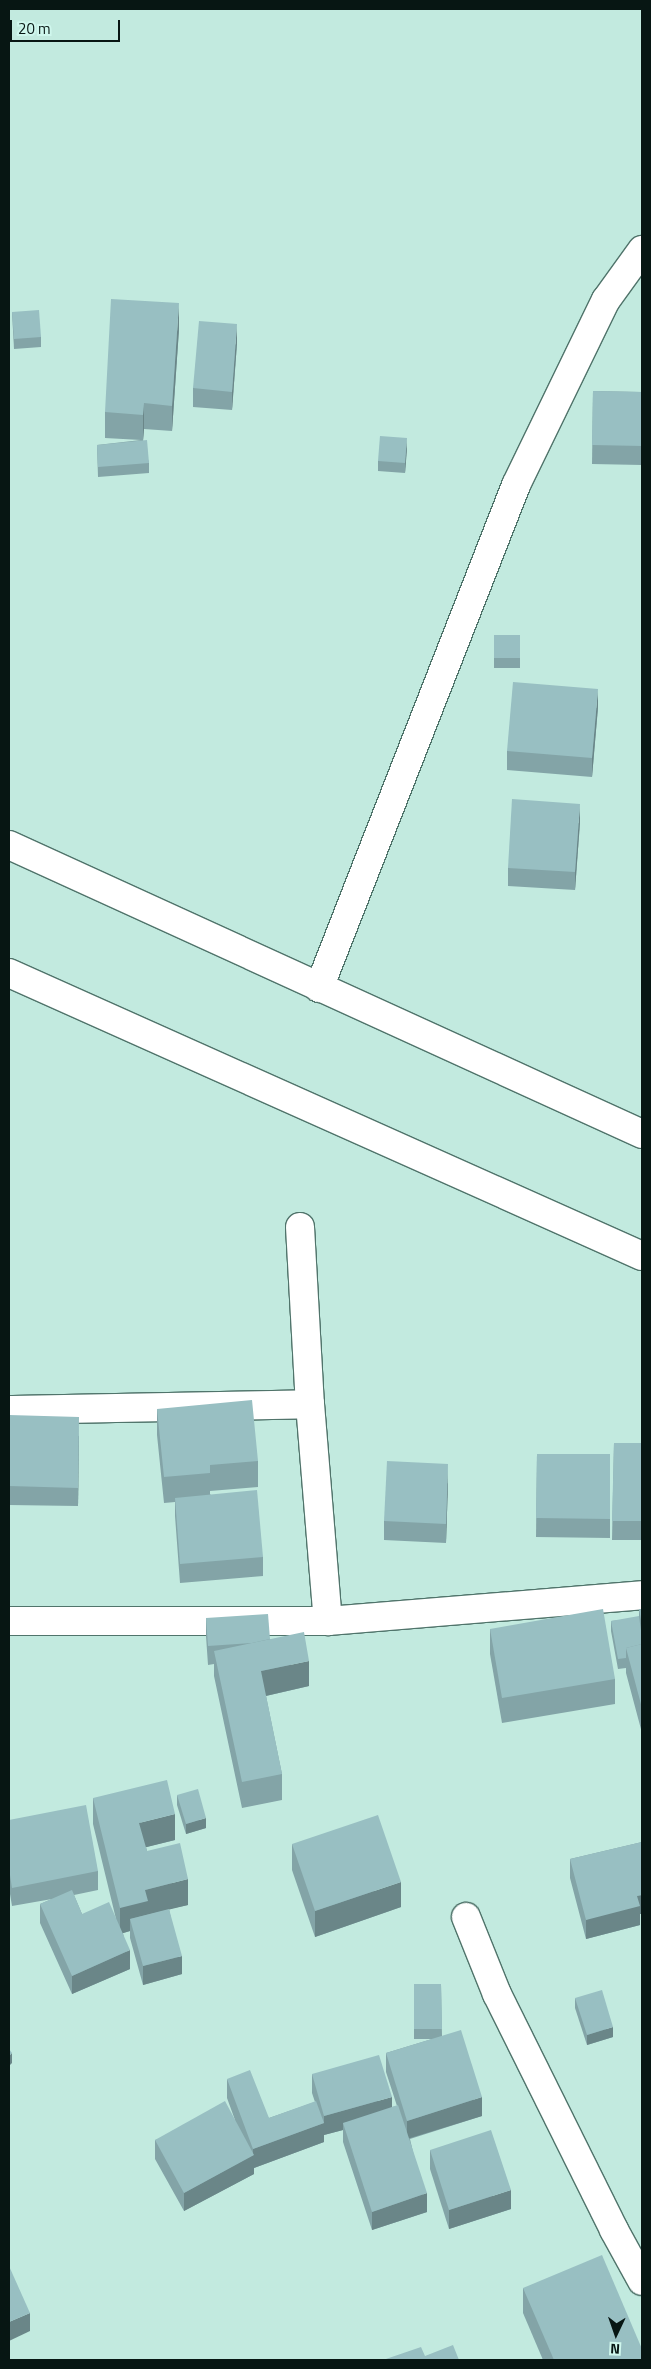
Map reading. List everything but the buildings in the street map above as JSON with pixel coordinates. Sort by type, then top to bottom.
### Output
[{"type":"street","points":[[319,988],[516,485],[606,300],[642,250]]},
{"type":"street","points":[[9,845],[642,1134]]},
{"type":"street","points":[[9,973],[642,1256]]},
{"type":"street","points":[[300,1227],[310,1404],[328,1622]]},
{"type":"street","points":[[9,1410],[310,1404]]},
{"type":"street","points":[[9,1621],[328,1622],[642,1595]]},
{"type":"street","points":[[466,1917],[497,1994],[614,2230],[642,2280]]}]
